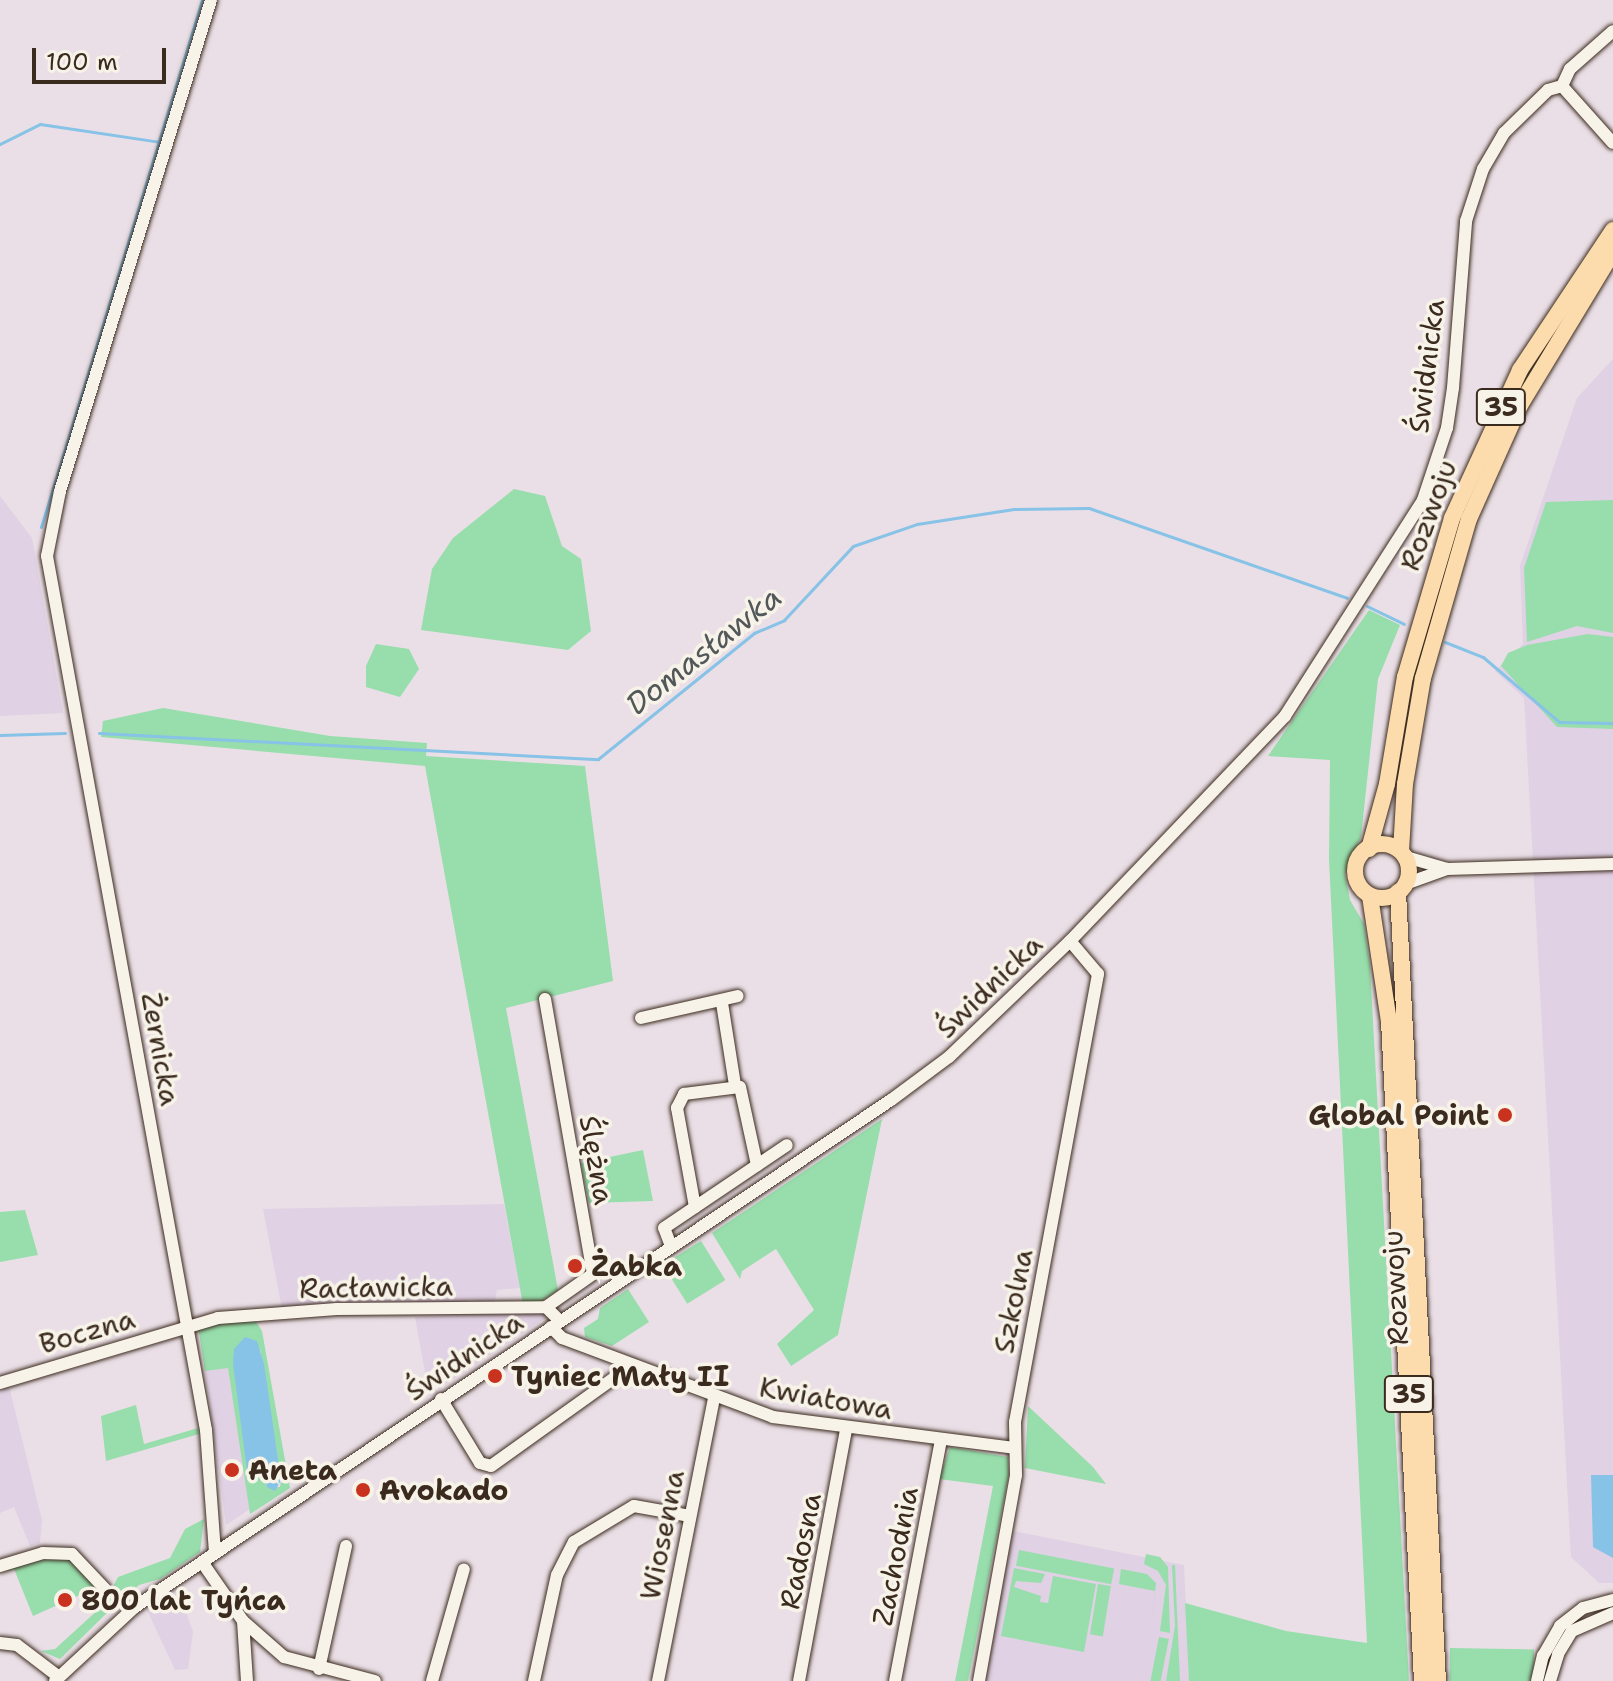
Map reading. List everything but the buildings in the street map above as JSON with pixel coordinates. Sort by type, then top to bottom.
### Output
[{"type":"main road","name":"Rozwoju","points":[[1369,849],[1387,784],[1405,677],[1452,518],[1520,370],[1613,230]]},
{"type":"main road","name":"Rozwoju","points":[[1403,854],[1405,784],[1423,678],[1469,519],[1524,397],[1613,252]]},
{"type":"main road","points":[[1369,849],[1382,844],[1403,854]]},
{"type":"main road","name":"35","points":[[1369,849],[1356,875],[1370,896]]},
{"type":"main road","name":"35","points":[[1402,888],[1403,854]]},
{"type":"main road","name":"Rozwoju","points":[[1402,888],[1438,1681]]},
{"type":"main road","points":[[1370,896],[1402,888]]},
{"type":"main road","name":"Rozwoju","points":[[1370,896],[1389,1021],[1422,1681]]},
{"type":"street","name":"Żernicka","points":[[211,0],[60,491],[47,556],[208,1442],[215,1553]]},
{"type":"street","name":"Świdnicka","points":[[57,1679],[113,1623],[949,1057],[1070,941],[1285,716],[1423,500],[1447,428],[1473,195],[1504,133],[1548,90],[1562,86],[1570,69],[1613,31]]},
{"type":"street","points":[[1562,86],[1613,135]]},
{"type":"street","points":[[1601,125],[1613,143]]},
{"type":"street","points":[[1403,854],[1447,869],[1613,864]]},
{"type":"street","points":[[1402,888],[1447,869]]},
{"type":"street","name":"Szkolna","points":[[979,1681],[1016,1475],[1014,1448],[1098,974],[1070,941]]},
{"type":"street","points":[[641,1018],[722,1003],[738,996]]},
{"type":"street","name":"Ślężna","points":[[545,999],[593,1274],[546,1307]]},
{"type":"street","points":[[722,1003],[735,1085],[745,1096],[757,1165]]},
{"type":"street","points":[[695,1207],[676,1102],[684,1094],[735,1085]]},
{"type":"street","points":[[671,1246],[664,1228],[787,1145]]},
{"type":"street","points":[[546,1307],[555,1324]]},
{"type":"street","name":"Racławicka","points":[[188,1326],[218,1318],[337,1309],[546,1307]]},
{"type":"street","name":"Kwiatowa","points":[[555,1324],[562,1338],[714,1398],[773,1417],[846,1429],[1014,1448]]},
{"type":"street","name":"Boczna","points":[[0,1383],[188,1326]]},
{"type":"street","points":[[441,1399],[480,1463],[491,1466],[632,1365]]},
{"type":"street","name":"Wiosenna","points":[[658,1681],[714,1398]]},
{"type":"street","name":"Radosna","points":[[799,1681],[846,1429]]},
{"type":"street","name":"Zachodnia","points":[[895,1681],[941,1440]]},
{"type":"street","points":[[534,1681],[557,1575],[574,1542],[634,1506],[690,1516]]},
{"type":"street","points":[[319,1669],[346,1546]]},
{"type":"street","points":[[0,1566],[43,1553],[72,1554],[105,1589]]},
{"type":"street","points":[[202,1562],[243,1621],[284,1657],[319,1669],[375,1681]]},
{"type":"street","points":[[432,1681],[464,1569]]},
{"type":"street","points":[[1537,1681],[1545,1649],[1560,1626],[1583,1608],[1613,1600]]},
{"type":"street","points":[[1550,1681],[1558,1654],[1572,1631],[1613,1613]]},
{"type":"street","points":[[243,1621],[247,1681]]},
{"type":"street","points":[[0,1643],[17,1645],[57,1679]]},
{"type":"shaded area","points":[[1613,359],[1613,1583],[1599,1583],[1571,1557],[1524,698],[1495,671],[1523,644],[1520,566],[1577,398]]},
{"type":"shaded area","points":[[0,496],[32,538],[63,713],[0,716]]},
{"type":"shaded area","points":[[504,1204],[520,1288],[497,1290],[494,1305],[469,1299],[465,1305],[282,1309],[263,1209]]},
{"type":"shaded area","points":[[546,1313],[548,1316],[429,1395],[415,1317]]},
{"type":"shaded area","points":[[228,1367],[250,1509],[226,1525],[205,1371]]},
{"type":"shaded area","points":[[9,1386],[42,1520],[40,1543],[30,1546],[14,1507],[0,1513],[0,1389]]},
{"type":"shaded area","points":[[1013,1531],[1184,1565],[1189,1681],[983,1681]]},
{"type":"shaded area","points":[[178,1589],[193,1632],[188,1669],[175,1670],[147,1610],[173,1598]]},
{"type":"green space","points":[[514,489],[545,496],[562,546],[581,559],[591,631],[568,650],[421,630],[432,569],[453,538]]},
{"type":"green space","points":[[1613,500],[1613,633],[1577,626],[1527,642],[1524,568],[1546,502]]},
{"type":"green space","points":[[1369,610],[1400,625],[1378,679],[1361,837],[1345,874],[1350,900],[1364,924],[1370,966],[1409,1681],[1189,1681],[1185,1603],[1286,1631],[1367,1643],[1329,859],[1330,760],[1268,756]]},
{"type":"green space","points":[[1588,634],[1613,637],[1613,729],[1557,727],[1501,666],[1508,653],[1527,645]]},
{"type":"green space","points":[[376,644],[409,649],[419,669],[400,697],[366,687],[366,666]]},
{"type":"green space","points":[[163,708],[330,736],[427,743],[426,756],[585,766],[613,981],[506,1008],[558,1290],[537,1304],[523,1305],[425,766],[101,737],[103,721]]},
{"type":"green space","points":[[882,1119],[838,1335],[791,1366],[777,1344],[814,1310],[776,1249],[742,1271],[740,1279],[712,1233]]},
{"type":"green space","points":[[643,1150],[653,1201],[589,1203],[581,1163]]},
{"type":"green space","points":[[25,1210],[38,1255],[0,1262],[0,1212]]},
{"type":"green space","points":[[701,1241],[725,1280],[687,1304],[663,1265]]},
{"type":"green space","points":[[628,1289],[649,1322],[612,1346],[585,1337],[584,1328],[598,1319],[600,1308]]},
{"type":"green space","points":[[255,1320],[262,1331],[290,1488],[250,1514],[228,1368],[205,1371],[198,1326]],"holes":[[[260,1348],[280,1487],[267,1487],[263,1471],[255,1469]]]},
{"type":"green space","points":[[136,1405],[144,1444],[198,1428],[199,1434],[106,1461],[101,1416]]},
{"type":"green space","points":[[1028,1406],[1093,1467],[1106,1484],[1025,1468]]},
{"type":"green space","points":[[950,1447],[1008,1457],[1009,1474],[968,1681],[955,1681],[993,1486],[939,1479]]},
{"type":"green space","points":[[204,1519],[200,1552],[160,1579],[139,1585],[120,1602],[104,1604],[118,1577],[170,1558],[185,1529]]},
{"type":"green space","points":[[1019,1550],[1114,1569],[1111,1584],[1016,1566]]},
{"type":"green space","points":[[1146,1554],[1160,1557],[1168,1567],[1170,1633],[1160,1631],[1166,1585],[1158,1571],[1144,1564]]},
{"type":"green space","points":[[68,1557],[100,1586],[33,1616],[14,1569],[8,1571],[7,1565]]},
{"type":"green space","points":[[1172,1565],[1175,1565],[1180,1681],[1166,1681],[1175,1626]]},
{"type":"green space","points":[[1014,1568],[1045,1574],[1041,1583],[1016,1581],[1014,1587],[1041,1596],[1040,1602],[1048,1603],[1053,1576],[1096,1584],[1084,1652],[1001,1636]]},
{"type":"green space","points":[[1121,1569],[1147,1574],[1156,1583],[1151,1629],[1155,1591],[1119,1584]]},
{"type":"green space","points":[[1098,1584],[1111,1586],[1103,1636],[1090,1634]]},
{"type":"green space","points":[[114,1606],[60,1659],[41,1651],[55,1649],[100,1608]]},
{"type":"green space","points":[[1159,1637],[1169,1639],[1161,1681],[1150,1681]]},
{"type":"green space","points":[[1450,1648],[1534,1649],[1533,1681],[1449,1681]]},
{"type":"water","points":[[245,1337],[257,1341],[264,1364],[281,1480],[275,1491],[267,1487],[262,1471],[247,1470],[233,1364],[234,1349]]},
{"type":"water","points":[[1591,1475],[1613,1475],[1613,1558],[1593,1547]]},
{"type":"waterway","points":[[41,527],[202,0]]},
{"type":"waterway","points":[[0,144],[40,124],[160,142]]},
{"type":"waterway","name":"Domasławka","points":[[99,733],[598,759],[754,633],[784,620],[853,546],[917,524],[1014,509],[1089,508],[1347,598]]},
{"type":"waterway","name":"Domasławka","points":[[1367,606],[1404,624]]},
{"type":"waterway","name":"Domasławka","points":[[1445,642],[1483,657],[1559,722],[1613,723]]},
{"type":"waterway","name":"Domasławka","points":[[0,735],[65,733]]},
{"type":"place","name":"Global Point","points":[[1505,1115]]},
{"type":"place","name":"Żabka","points":[[575,1266]]},
{"type":"place","name":"Tyniec Mały II","points":[[495,1376]]},
{"type":"place","name":"Aneta","points":[[232,1470]]},
{"type":"place","name":"Avokado","points":[[363,1490]]},
{"type":"place","name":"800 lat Tyńca","points":[[65,1600]]}]
